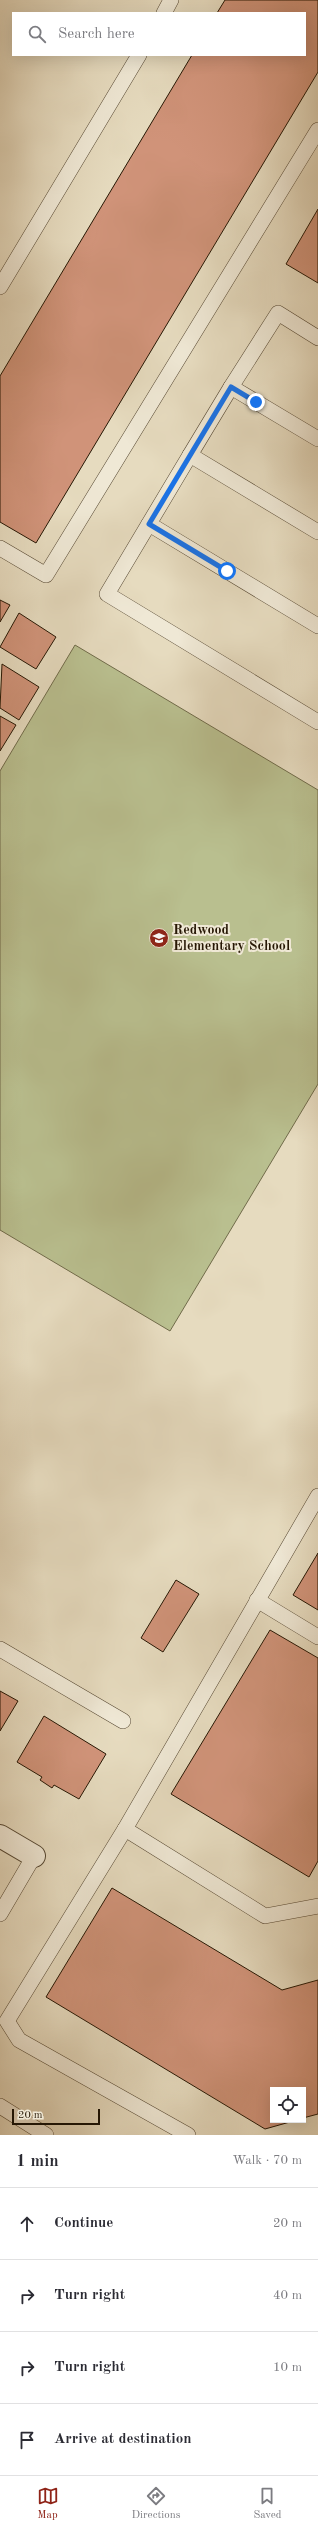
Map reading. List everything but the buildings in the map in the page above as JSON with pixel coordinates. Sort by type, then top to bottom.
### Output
[{"type":"street","points":[[0,1836],[34,1856]]},
{"type":"lane","points":[[165,12],[171,0]]},
{"type":"lane","points":[[0,287],[138,56]]},
{"type":"lane","points":[[0,548],[46,574],[318,130]]},
{"type":"lane","points":[[318,338],[278,313],[231,387],[107,594],[318,722]]},
{"type":"lane","points":[[231,387],[318,439]]},
{"type":"lane","points":[[190,455],[318,532]]},
{"type":"lane","points":[[149,524],[318,626]]},
{"type":"lane","points":[[188,2135],[19,2040],[7,2021],[124,1828],[318,1496]]},
{"type":"lane","points":[[257,1600],[318,1637]]},
{"type":"lane","points":[[0,1649],[123,1721]]},
{"type":"lane","points":[[124,1828],[265,1916],[318,1906]]},
{"type":"lane","points":[[0,1914],[34,1856]]},
{"type":"lane","points":[[0,2106],[46,2135]]},
{"type":"green space","name":"Redwood Elementary School","points":[[75,645],[318,790],[318,1084],[170,1331],[0,1230],[0,771]]},
{"type":"place","name":"Redwood Elementary School","points":[[159,938]]},
{"type":"route","points":[[227,571],[149,524],[231,387],[256,402]]}]
